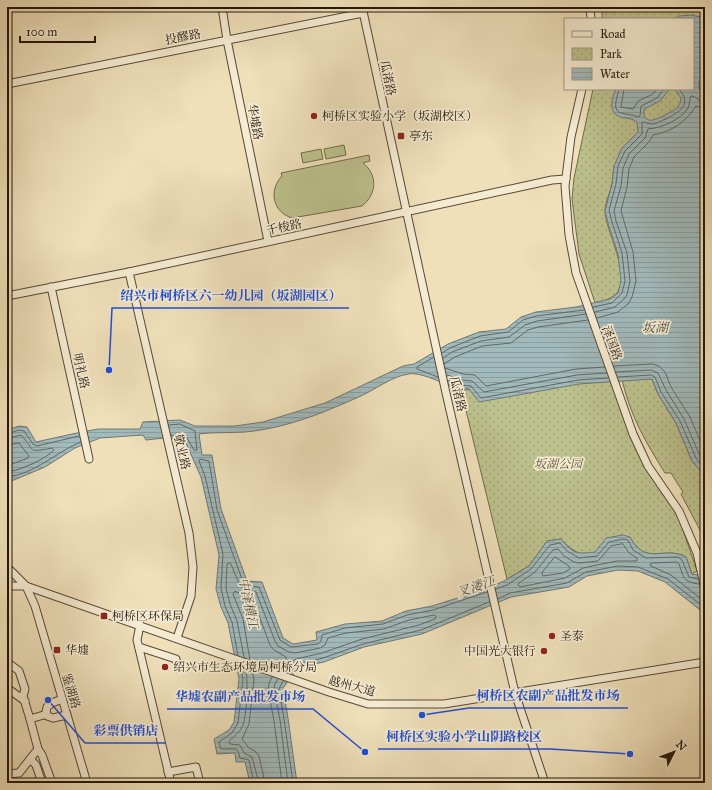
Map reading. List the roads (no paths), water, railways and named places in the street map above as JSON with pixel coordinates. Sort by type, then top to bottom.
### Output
[{"type":"street","name":"华墟路","points":[[222,7],[227,40],[268,241]]},
{"type":"street","points":[[590,7],[590,18]]},
{"type":"street","name":"投醪路","points":[[7,84],[227,40],[362,10]]},
{"type":"street","name":"瓜渚路","points":[[362,10],[446,393],[498,613],[515,693],[545,783]]},
{"type":"street","name":"泽国路","points":[[582,90],[571,137],[566,179],[566,206],[569,236],[576,273],[633,434],[648,466],[682,516],[697,553],[705,589]]},
{"type":"street","name":"千梭路","points":[[7,296],[129,272],[552,180],[566,179]]},
{"type":"street","name":"敬业路","points":[[129,272],[189,534],[193,567],[191,596],[177,638]]},
{"type":"street","name":"明礼路","points":[[51,287],[89,459]]},
{"type":"street","name":"鉴湖路","points":[[7,567],[26,586],[34,606],[87,783]]},
{"type":"street","name":"越州大道","points":[[7,586],[26,586],[329,692],[368,704],[444,704],[705,662]]},
{"type":"street","points":[[140,625],[137,640],[171,783]]},
{"type":"street","points":[[139,647],[176,659],[178,668]]},
{"type":"street","points":[[7,662],[19,671],[25,689],[23,696],[38,749],[42,755],[52,783]]},
{"type":"street","points":[[7,688],[25,702]]},
{"type":"street","points":[[46,714],[47,707],[62,699]]},
{"type":"street","points":[[46,714],[53,718],[67,715]]},
{"type":"street","points":[[30,719],[46,714]]},
{"type":"street","points":[[7,774],[19,773],[38,749]]},
{"type":"street","points":[[30,759],[36,765],[42,783]]},
{"type":"street","points":[[168,772],[196,767],[200,783]]},
{"type":"water","points":[[691,15],[705,18],[705,74],[699,82],[699,89],[705,94],[705,476],[692,461],[676,423],[658,394],[652,379],[579,384],[479,402],[469,389],[454,387],[422,375],[408,374],[396,378],[331,409],[287,424],[254,431],[199,434],[202,455],[212,455],[221,509],[247,581],[262,582],[283,638],[293,644],[317,640],[316,632],[345,624],[382,621],[406,611],[432,606],[483,590],[504,581],[529,566],[547,541],[561,539],[575,552],[588,553],[595,552],[606,538],[623,535],[630,537],[636,546],[642,551],[656,554],[678,554],[686,557],[692,574],[705,576],[705,614],[665,582],[638,571],[618,570],[587,576],[569,587],[511,597],[422,634],[364,647],[324,662],[299,667],[283,688],[297,783],[250,783],[245,762],[236,762],[235,753],[217,754],[214,739],[229,730],[234,722],[239,679],[228,623],[221,607],[216,589],[219,555],[201,477],[185,441],[164,438],[146,440],[143,435],[100,438],[75,448],[45,467],[14,480],[7,481],[7,430],[19,426],[27,427],[36,442],[98,429],[140,429],[143,422],[180,420],[195,426],[235,426],[263,422],[325,403],[403,366],[414,364],[448,344],[479,332],[506,329],[521,317],[536,312],[576,307],[610,299],[618,293],[621,281],[618,254],[605,211],[612,184],[614,166],[622,148],[638,132],[637,122],[615,114],[612,107],[612,100],[616,90],[670,90],[660,101],[644,109],[644,117],[649,120],[654,120],[672,111],[679,105],[681,98],[675,90],[694,90],[694,18],[676,18],[679,16]]},
{"type":"place","name":"柯桥区实验小学（坂湖校区）","points":[[314,116]]},
{"type":"place","name":"亭东","points":[[401,136]]},
{"type":"place","name":"绍兴市柯桥区六一幼儿园（坂湖园区）","points":[[109,370]]},
{"type":"place","name":"柯桥区环保局","points":[[104,616]]},
{"type":"place","name":"圣泰","points":[[552,636]]},
{"type":"place","name":"华墟","points":[[57,650]]},
{"type":"place","name":"中国光大银行","points":[[544,651]]},
{"type":"place","name":"绍兴市生态环境局柯桥分局","points":[[165,667]]},
{"type":"place","name":"彩票供销店","points":[[48,700]]},
{"type":"place","name":"柯桥区农副产品批发市场","points":[[422,715]]},
{"type":"place","name":"华墟农副产品批发市场","points":[[365,752]]},
{"type":"place","name":"柯桥区实验小学山阴路校区","points":[[630,754]]},
{"type":"water label","name":"坂湖","points":[[655,328]]},
{"type":"water label","name":"叉溇江","points":[[476,587]]},
{"type":"water label","name":"中泽横江","points":[[248,603]]},
{"type":"park label","name":"坂湖公园","points":[[558,464]]}]
